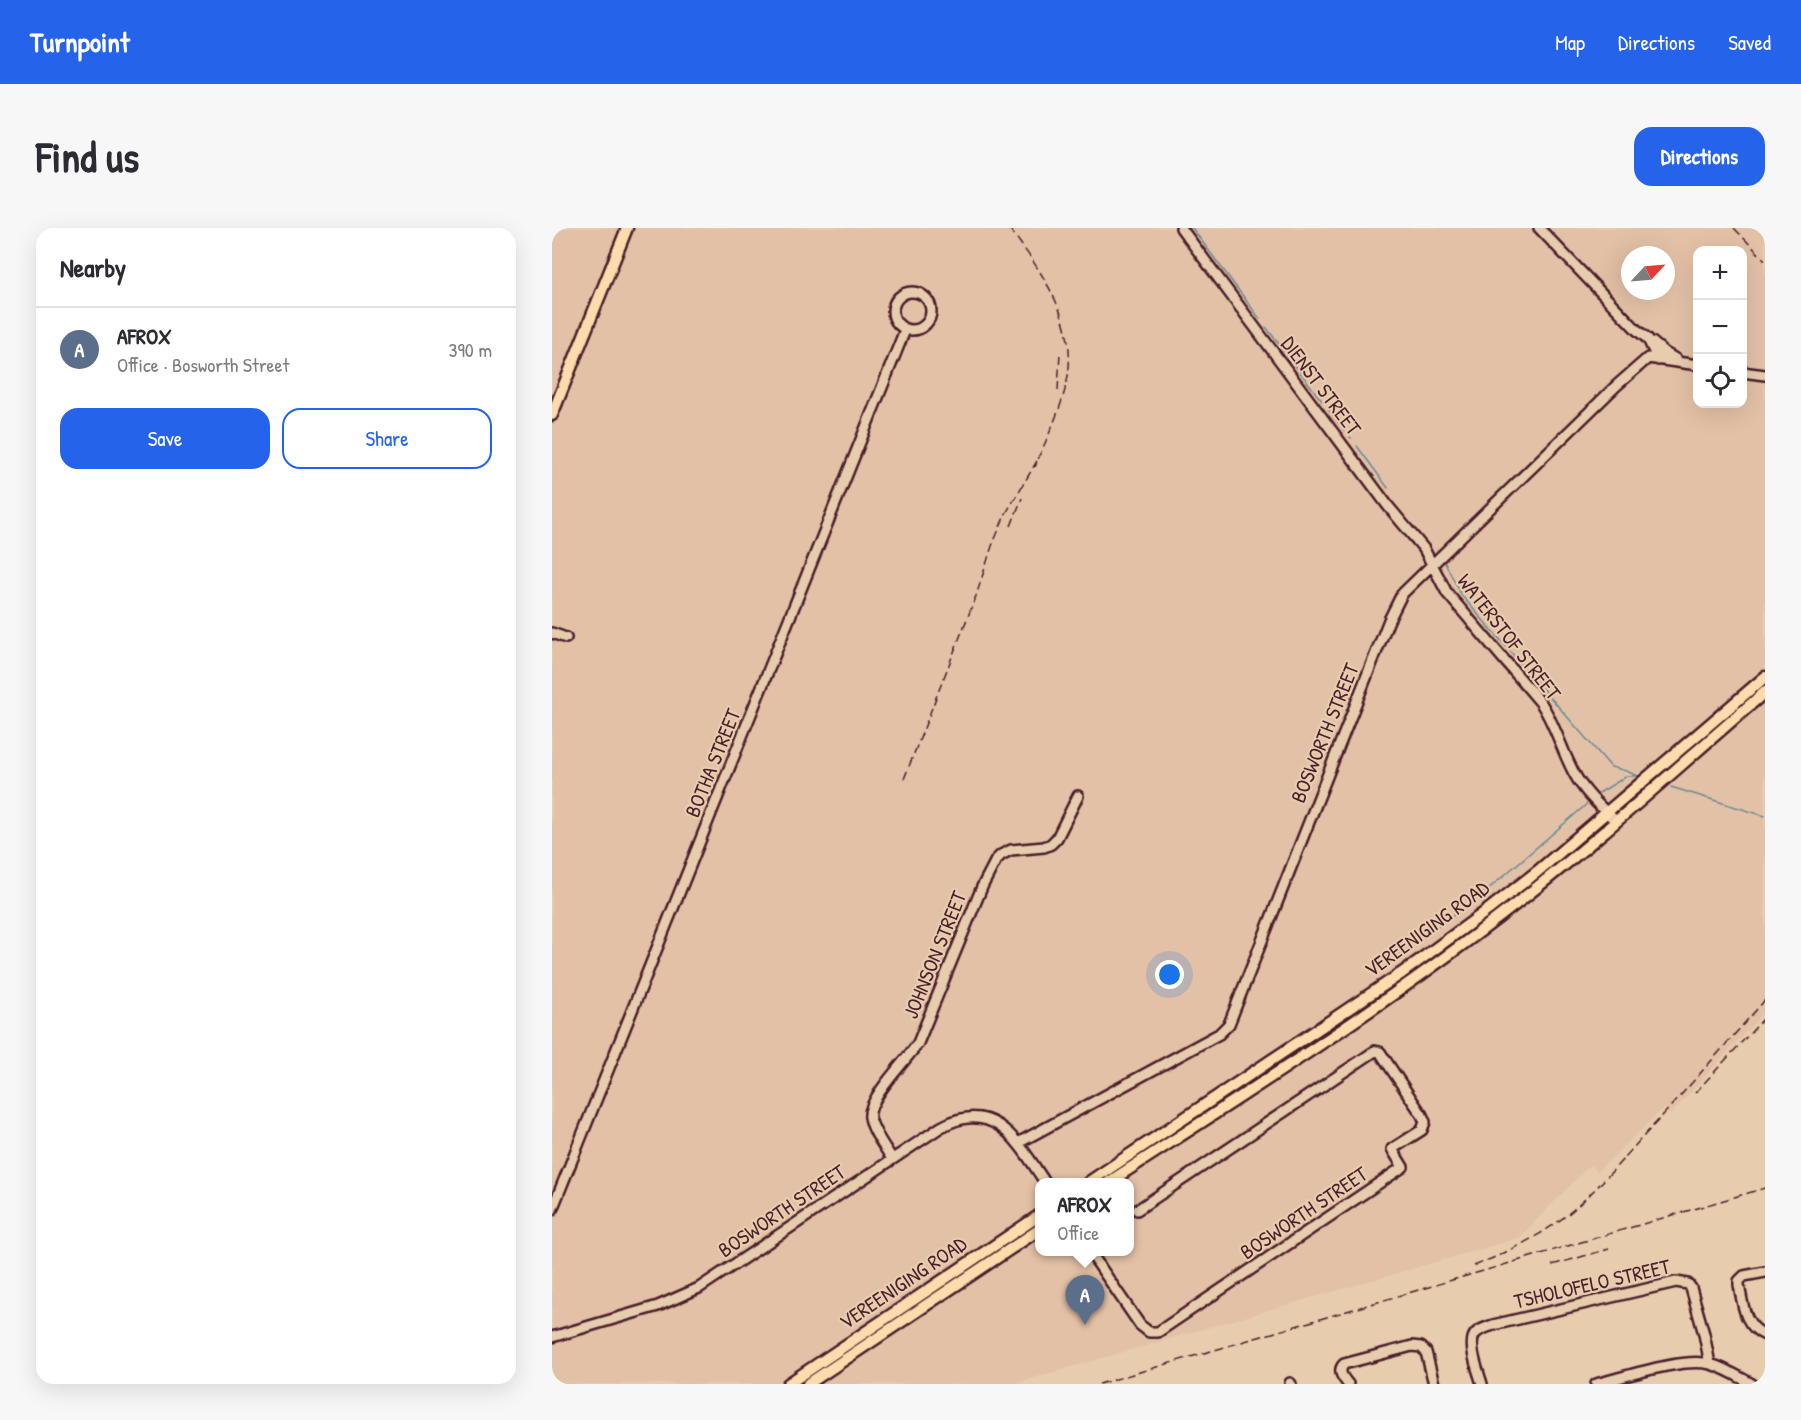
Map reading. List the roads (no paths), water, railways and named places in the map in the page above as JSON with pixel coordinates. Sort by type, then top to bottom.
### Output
[{"type":"main road","points":[[552,415],[627,228]]},
{"type":"main road","name":"VEREENIGING ROAD","points":[[1095,1178],[1360,1002],[1443,944],[1538,871],[1765,677]]},
{"type":"main road","name":"VEREENIGING ROAD","points":[[1115,1178],[1335,1033],[1443,958],[1545,881],[1765,692]]},
{"type":"main road","name":"VEREENIGING ROAD","points":[[788,1384],[1035,1218]]},
{"type":"main road","name":"VEREENIGING ROAD","points":[[808,1384],[1035,1232]]},
{"type":"street","name":"DIENST STREET","points":[[1181,228],[1388,506],[1424,549],[1433,564]]},
{"type":"street","points":[[1539,228],[1637,330],[1681,363]]},
{"type":"street","points":[[907,292],[919,293],[931,306],[930,318],[927,324],[917,330],[905,330],[893,316],[893,304],[907,292]]},
{"type":"street","name":"BOTHA STREET","points":[[552,1210],[905,330]]},
{"type":"street","points":[[1637,330],[1653,359]]},
{"type":"street","points":[[1648,339],[1653,359]]},
{"type":"street","name":"BOSWORTH STREET","points":[[1018,1143],[1219,1034],[1229,1024],[1389,620],[1402,594],[1616,386],[1653,359]]},
{"type":"street","points":[[1653,359],[1693,364]]},
{"type":"street","points":[[1747,373],[1765,375]]},
{"type":"street","name":"WATERSTOF STREET","points":[[1433,564],[1447,593],[1541,703],[1578,780],[1606,813],[1616,821]]},
{"type":"street","points":[[552,633],[566,638]]},
{"type":"street","name":"JOHNSON STREET","points":[[892,1159],[872,1124],[871,1107],[875,1098],[911,1055],[918,1043],[982,887],[1001,855],[1011,850],[1044,847],[1058,838],[1078,796]]},
{"type":"street","name":"BOSWORTH STREET","points":[[1093,1256],[1140,1325],[1149,1332],[1158,1332],[1403,1167],[1392,1149],[1422,1130],[1425,1122],[1380,1052],[1375,1051],[1137,1210]]},
{"type":"street","name":"BOSWORTH STREET","points":[[553,1334],[658,1306],[693,1291],[941,1126],[957,1119],[974,1117],[1002,1127],[1018,1143],[1042,1178]]},
{"type":"street","points":[[1765,1272],[1744,1276],[1739,1281],[1742,1302],[1750,1325],[1765,1335]]},
{"type":"street","name":"TSHOLOFELO STREET","points":[[1482,1384],[1472,1346],[1472,1340],[1477,1332],[1493,1325],[1676,1282],[1688,1284],[1691,1288],[1710,1364]]},
{"type":"street","points":[[1348,1384],[1341,1372],[1344,1364],[1417,1346],[1426,1352],[1434,1384]]},
{"type":"street","points":[[1596,1384],[1697,1362],[1710,1364],[1752,1384]]},
{"type":"waterway","points":[[1192,228],[1260,319]]},
{"type":"waterway","points":[[1266,327],[1322,401]]},
{"type":"waterway","points":[[1328,409],[1344,430]]},
{"type":"waterway","points":[[1357,446],[1388,488]]},
{"type":"waterway","points":[[1445,563],[1462,596],[1611,767],[1638,776]]},
{"type":"waterway","points":[[1599,793],[1627,776],[1635,776]]},
{"type":"waterway","points":[[1671,787],[1765,816]]},
{"type":"waterway","points":[[1390,961],[1479,897],[1587,804]]},
{"type":"railway","points":[[1009,228],[1045,280],[1063,319],[1068,339],[1067,381],[1057,414],[1035,467]]},
{"type":"railway","points":[[1734,228],[1765,260]]},
{"type":"railway","points":[[1058,391],[1060,352]]},
{"type":"railway","points":[[904,779],[976,596],[992,546],[1005,515],[1037,461]]},
{"type":"railway","points":[[1011,526],[1022,498]]},
{"type":"railway","points":[[1474,1266],[1539,1234],[1581,1203],[1612,1172],[1765,1000]]},
{"type":"railway","points":[[1695,1093],[1765,1017]]},
{"type":"railway","points":[[1099,1384],[1765,1188]]},
{"type":"railway","points":[[1552,1265],[1609,1249]]},
{"type":"place","name":"AFROX","points":[[1085,1325]]}]
